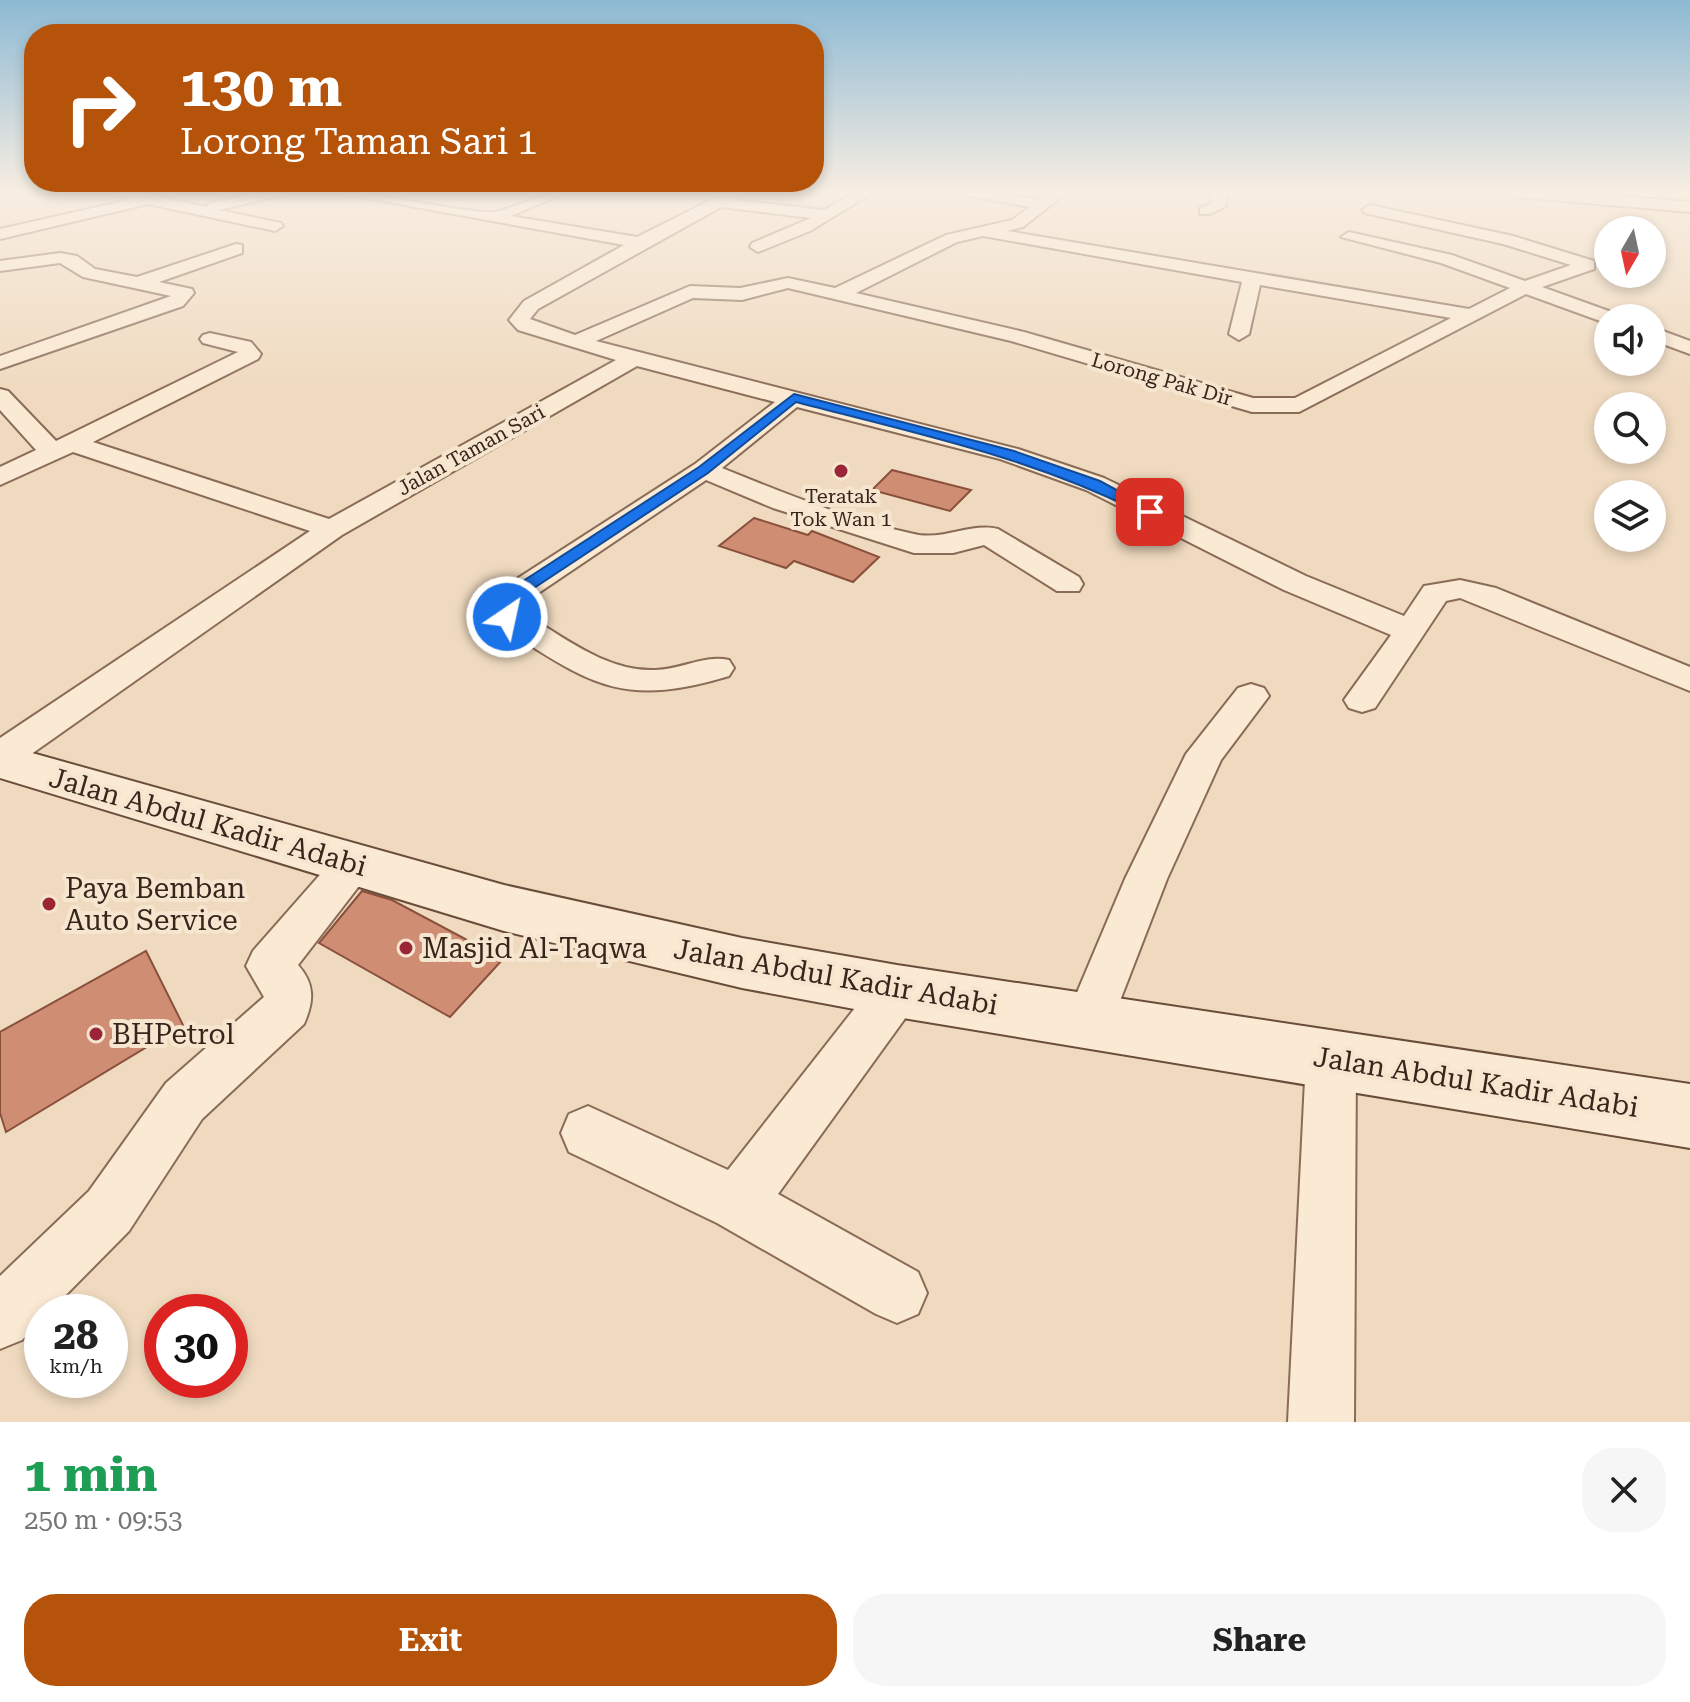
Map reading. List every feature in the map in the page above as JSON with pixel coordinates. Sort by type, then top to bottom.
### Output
[{"type":"main road","name":"Jalan Abdul Kadir Adabi","points":[[0,759],[355,864],[621,937],[897,991],[1690,1116]]},
{"type":"street","points":[[0,266],[50,259]]},
{"type":"street","points":[[0,363],[185,296],[181,291],[89,273],[67,259]]},
{"type":"street","points":[[141,282],[206,259]]},
{"type":"street","points":[[612,259],[531,305],[519,320],[525,326],[634,359],[794,398],[1038,464],[1095,484],[1295,583],[1411,631]]},
{"type":"street","points":[[840,293],[912,259]]},
{"type":"street","points":[[1140,259],[1469,315]]},
{"type":"street","points":[[1447,259],[1594,312]]},
{"type":"street","name":"Lorong Pak Dir","points":[[578,341],[700,290],[742,294],[780,283],[840,293],[1017,336],[1252,405],[1299,405],[1526,287],[1588,265],[1570,259]]},
{"type":"street","points":[[1239,334],[1252,279]]},
{"type":"street","points":[[0,477],[222,371],[250,354],[244,346],[210,339]]},
{"type":"street","points":[[1666,339],[1690,348]]},
{"type":"street","name":"Jalan Taman Sari","points":[[0,759],[332,529],[634,359]]},
{"type":"street","points":[[0,396],[40,442],[332,529]]},
{"type":"street","points":[[717,668],[687,680],[659,684],[630,682],[605,674],[507,617],[508,602],[523,589],[704,470],[794,398]]},
{"type":"street","points":[[704,470],[783,502],[914,544],[953,544],[988,535],[1068,584]]},
{"type":"street","points":[[1362,700],[1435,593],[1460,589],[1522,609],[1690,680]]},
{"type":"street","points":[[1089,1021],[1146,879],[1205,754],[1251,696]]},
{"type":"street","points":[[0,1318],[109,1211],[184,1101],[287,1008],[289,989],[269,966],[355,864]]},
{"type":"street","points":[[737,1203],[897,991]]},
{"type":"street","points":[[1321,1422],[1331,1060]]},
{"type":"street","points":[[588,1133],[737,1203],[897,1293]]},
{"type":"building","points":[[892,470],[971,490],[950,511],[872,490]]},
{"type":"building","points":[[754,518],[808,535],[812,531],[879,557],[853,582],[794,561],[786,568],[719,546]]},
{"type":"building","name":"Masjid Al-Taqwa","points":[[362,891],[392,900],[503,959],[450,1017],[319,943]]},
{"type":"building","points":[[146,951],[183,1025],[6,1132],[0,1113],[0,1032]]},
{"type":"place","name":"Teratak Tok Wan 1","points":[[841,471]]},
{"type":"place","name":"Paya Bemban Auto Service","points":[[49,904]]},
{"type":"place","name":"Masjid Al-Taqwa","points":[[406,948]]},
{"type":"place","name":"BHPetrol","points":[[96,1034]]},
{"type":"route","points":[[507,617],[508,602],[523,589],[704,470],[794,398],[1009,454],[1095,484],[1150,512]]}]
